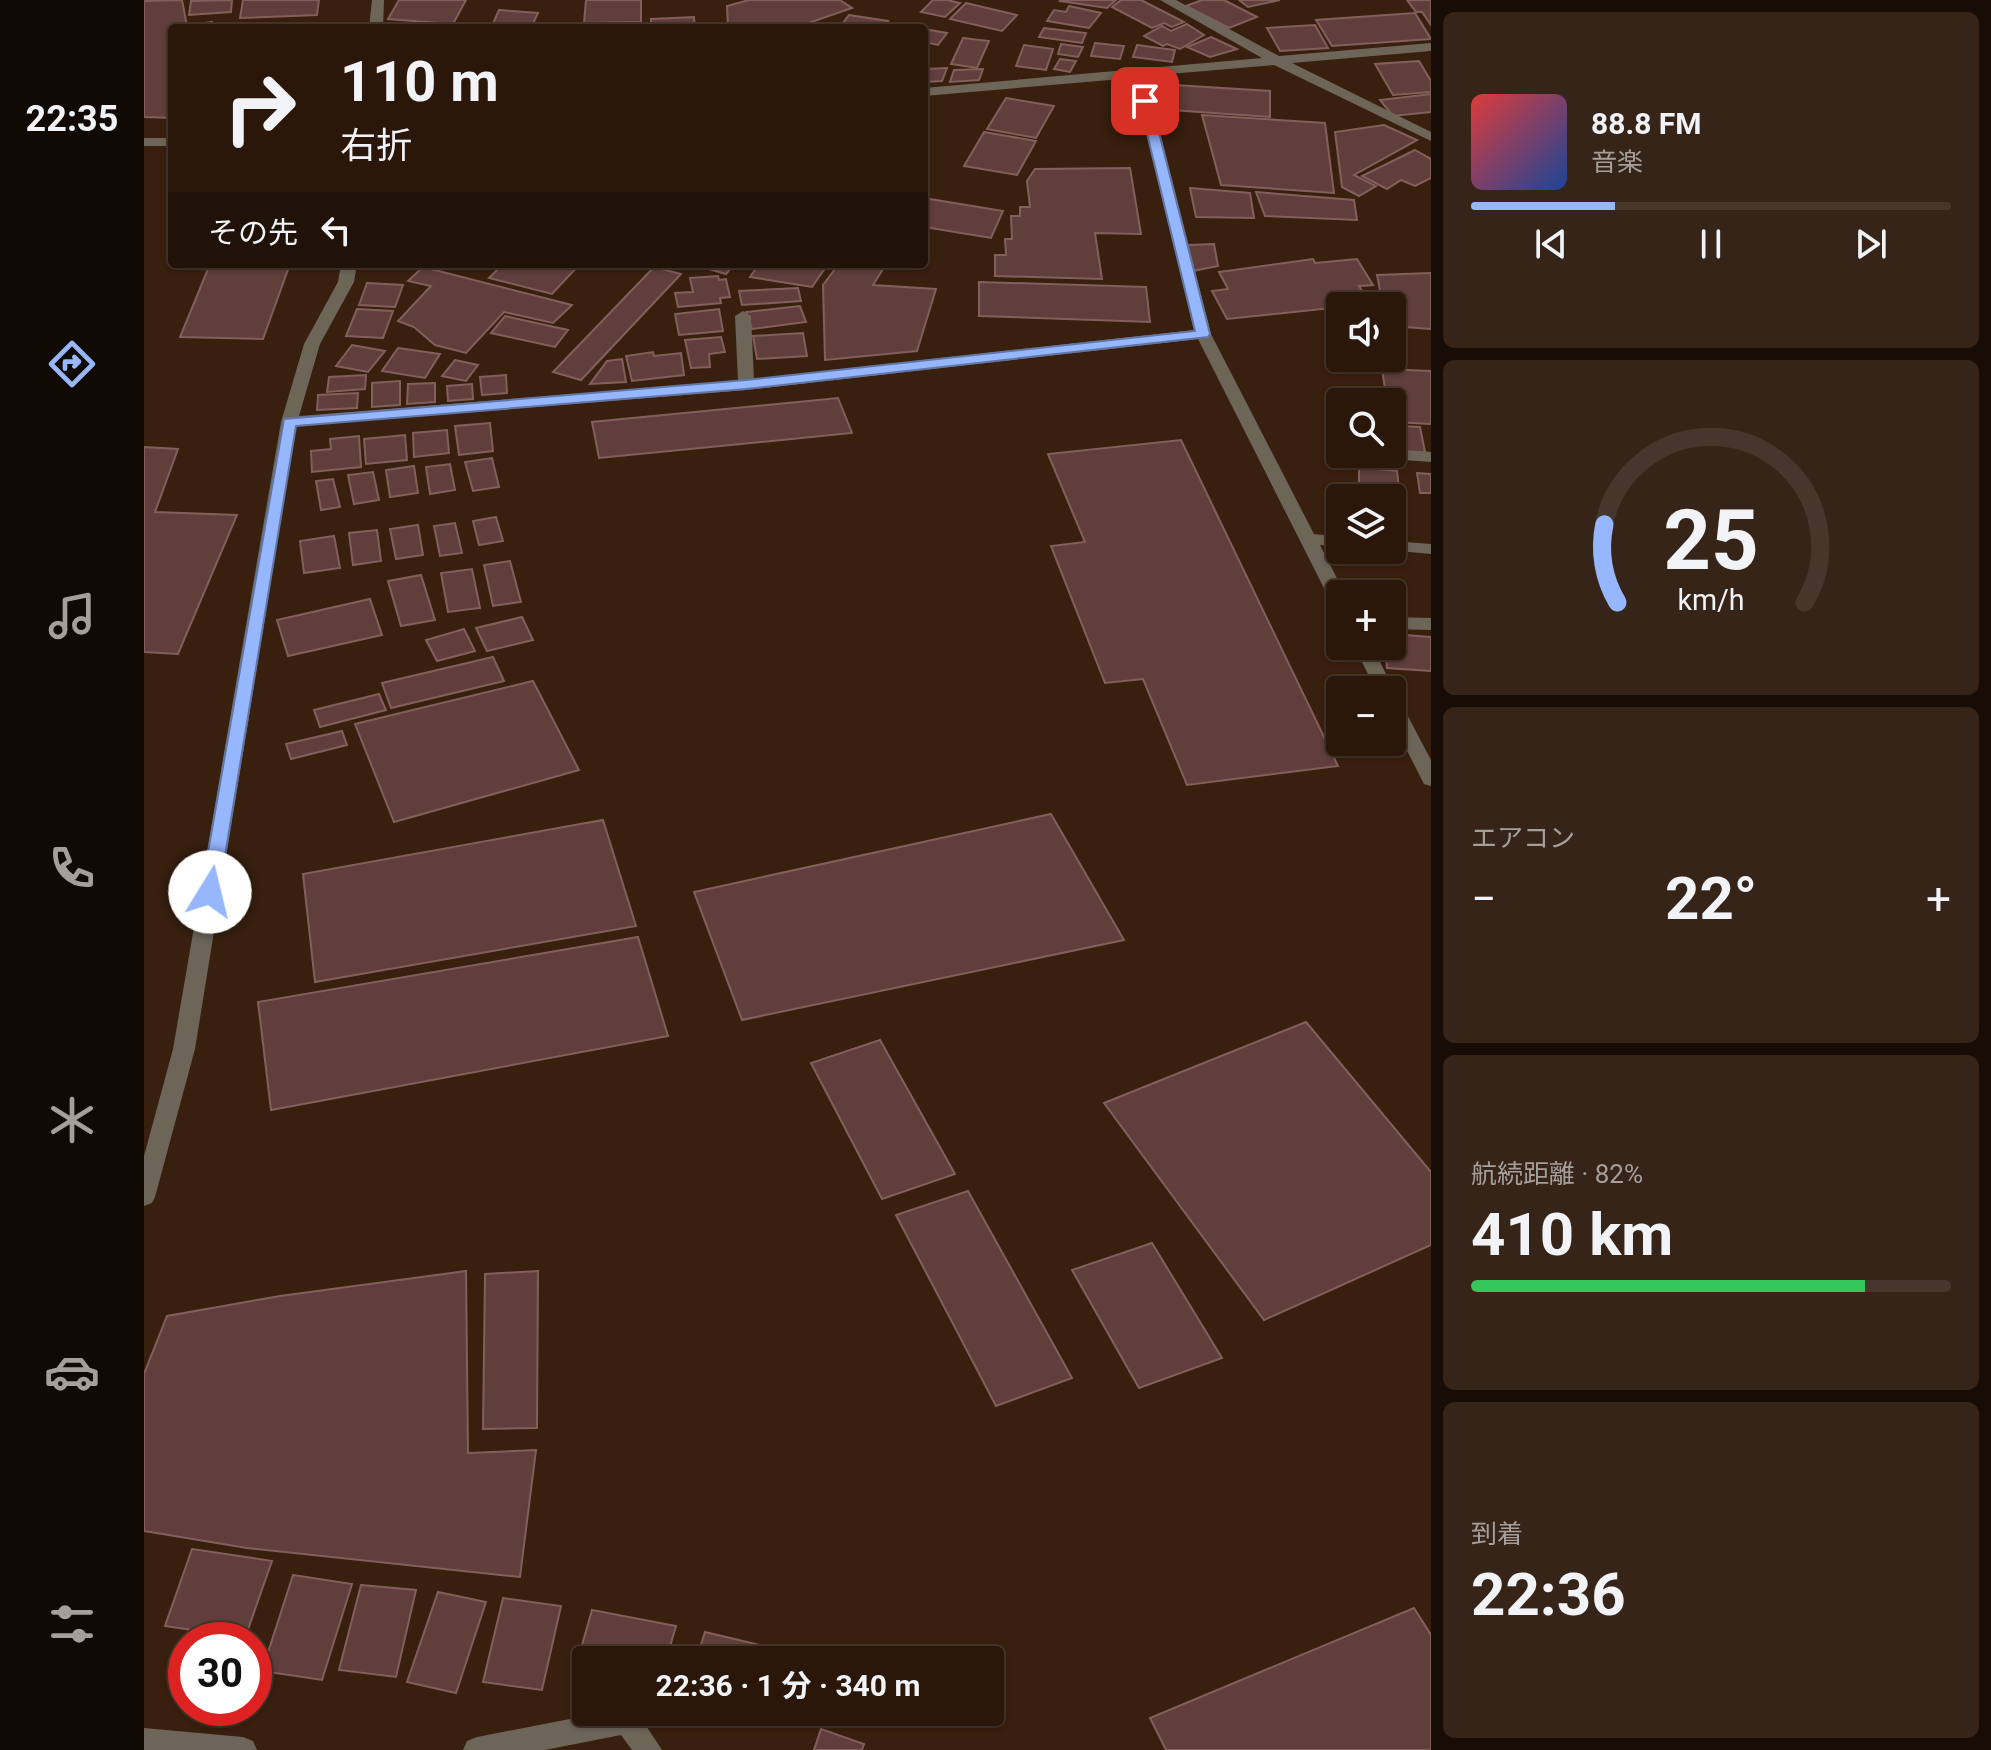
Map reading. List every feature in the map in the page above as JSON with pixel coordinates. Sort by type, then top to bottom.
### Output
[{"type":"street","points":[[376,24],[378,0]]},
{"type":"street","points":[[1166,0],[1279,62],[1431,137]]},
{"type":"street","points":[[928,92],[1431,47]]},
{"type":"street","points":[[1138,72],[1203,334],[1329,580]]},
{"type":"street","points":[[144,142],[168,142]]},
{"type":"street","points":[[144,1197],[184,1049],[289,422],[312,344],[346,282],[348,268]]},
{"type":"street","points":[[743,316],[746,385]]},
{"type":"street","points":[[289,422],[746,385],[1203,334]]},
{"type":"street","points":[[1406,455],[1431,457]]},
{"type":"street","points":[[1308,539],[1326,541]]},
{"type":"street","points":[[1406,547],[1431,549]]},
{"type":"street","points":[[1406,623],[1431,624]]},
{"type":"street","points":[[1406,730],[1431,779]]},
{"type":"street","points":[[477,1750],[627,1721],[648,1750]]},
{"type":"street","points":[[144,1741],[243,1750]]},
{"type":"building","points":[[182,0],[187,24],[168,24],[168,118],[144,117],[144,1]]},
{"type":"building","points":[[232,0],[231,12],[189,15],[191,1]]},
{"type":"building","points":[[243,0],[319,0],[317,15],[240,18]]},
{"type":"building","points":[[399,0],[466,0],[453,24],[388,19]]},
{"type":"building","points":[[586,0],[641,0],[641,22],[584,23]]},
{"type":"building","points":[[749,0],[840,0],[852,8],[806,24],[728,24],[727,6]]},
{"type":"building","points":[[933,0],[960,3],[945,17],[921,12]]},
{"type":"building","points":[[1061,0],[1116,0],[1107,8],[1060,1]]},
{"type":"building","points":[[1121,0],[1141,0],[1184,22],[1172,27],[1164,23],[1152,28],[1112,7]]},
{"type":"building","points":[[1202,0],[1224,0],[1257,17],[1229,28],[1186,6]]},
{"type":"building","points":[[1239,0],[1280,0],[1248,7]]},
{"type":"building","points":[[1407,0],[1431,0],[1431,25],[1422,12],[1416,12]]},
{"type":"building","points":[[966,3],[1017,15],[1002,31],[950,19]]},
{"type":"building","points":[[1069,6],[1101,13],[1089,28],[1047,21],[1054,10],[1066,12]]},
{"type":"building","points":[[499,10],[538,13],[533,24],[493,24]]},
{"type":"building","points":[[1415,13],[1431,39],[1332,46],[1316,20]]},
{"type":"building","points":[[849,15],[888,21],[886,24],[842,24]]},
{"type":"building","points":[[694,17],[695,24],[651,24],[651,19]]},
{"type":"building","points":[[1187,24],[1204,35],[1180,49],[1167,44],[1163,46],[1144,36],[1162,26],[1171,31]]},
{"type":"building","points":[[1315,25],[1328,48],[1280,51],[1267,28]]},
{"type":"building","points":[[1044,28],[1086,33],[1082,43],[1039,37]]},
{"type":"building","points":[[928,30],[947,33],[938,45],[928,43]]},
{"type":"building","points":[[1211,37],[1237,49],[1210,57],[1187,47]]},
{"type":"building","points":[[963,38],[989,41],[977,68],[951,64]]},
{"type":"building","points":[[1095,43],[1124,46],[1120,59],[1091,56]]},
{"type":"building","points":[[1061,44],[1083,47],[1078,57],[1058,54]]},
{"type":"building","points":[[1024,45],[1053,49],[1046,70],[1016,66]]},
{"type":"building","points":[[1137,45],[1175,50],[1172,62],[1133,57]]},
{"type":"building","points":[[1060,59],[1076,61],[1070,72],[1054,69]]},
{"type":"building","points":[[1419,61],[1431,81],[1431,92],[1393,95],[1375,64]]},
{"type":"building","points":[[947,68],[942,81],[928,82],[928,69]]},
{"type":"building","points":[[983,69],[979,80],[950,82],[954,70]]},
{"type":"building","points":[[1158,84],[1270,91],[1270,117],[1157,109]]},
{"type":"building","points":[[1431,94],[1431,112],[1393,116],[1380,100]]},
{"type":"building","points":[[1006,98],[1054,106],[1036,138],[987,129]]},
{"type":"building","points":[[1202,115],[1325,123],[1334,193],[1221,185]]},
{"type":"building","points":[[1384,125],[1417,140],[1354,175],[1376,186],[1359,196],[1342,187],[1335,132]]},
{"type":"building","points":[[984,132],[1036,141],[1017,175],[964,166]]},
{"type":"building","points":[[1415,150],[1431,159],[1431,178],[1415,186],[1401,180],[1387,189],[1362,176]]},
{"type":"building","points":[[1130,168],[1141,234],[1095,233],[1102,279],[995,276],[995,255],[1006,255],[1005,239],[1012,239],[1011,216],[1020,216],[1020,207],[1030,207],[1027,181],[1035,169]]},
{"type":"building","points":[[1190,188],[1250,193],[1254,218],[1196,217]]},
{"type":"building","points":[[1256,192],[1354,200],[1357,220],[1265,216]]},
{"type":"building","points":[[928,199],[1003,211],[991,238],[928,228]]},
{"type":"building","points":[[1214,244],[1218,266],[1193,271],[1188,245]]},
{"type":"building","points":[[1313,259],[1315,263],[1357,259],[1373,285],[1359,286],[1363,292],[1326,292],[1326,309],[1227,319],[1212,291],[1228,289],[1219,272]]},
{"type":"building","points":[[208,268],[289,268],[263,339],[180,337]]},
{"type":"building","points":[[422,268],[427,268],[572,305],[553,323],[504,312],[466,353],[435,345],[414,327],[398,321],[431,286],[408,281]]},
{"type":"building","points":[[499,268],[576,268],[552,294],[489,278]]},
{"type":"building","points":[[653,268],[681,274],[581,380],[553,372]]},
{"type":"building","points":[[706,268],[731,268],[726,274]]},
{"type":"building","points":[[756,268],[825,268],[812,287],[750,277]]},
{"type":"building","points":[[836,268],[877,268],[883,269],[873,285],[936,289],[917,351],[825,360],[823,285]]},
{"type":"building","points":[[1431,273],[1431,329],[1406,327],[1406,292],[1380,292],[1377,275]]},
{"type":"building","points":[[718,276],[719,280],[726,279],[730,297],[720,298],[721,303],[678,307],[675,293],[693,292],[690,278]]},
{"type":"building","points":[[979,282],[1146,287],[1150,322],[979,316]]},
{"type":"building","points":[[367,283],[403,285],[395,307],[359,305]]},
{"type":"building","points":[[798,288],[801,301],[742,305],[739,291]]},
{"type":"building","points":[[800,306],[806,322],[752,329],[746,312]]},
{"type":"building","points":[[357,309],[393,311],[383,338],[346,336]]},
{"type":"building","points":[[719,309],[723,331],[679,335],[675,314]]},
{"type":"building","points":[[505,316],[568,330],[555,347],[491,333]]},
{"type":"building","points":[[803,333],[807,356],[757,359],[753,336]]},
{"type":"building","points":[[721,337],[725,352],[709,354],[710,367],[691,368],[685,340]]},
{"type":"building","points":[[352,345],[385,351],[368,372],[336,366]]},
{"type":"building","points":[[398,348],[440,354],[425,378],[382,371]]},
{"type":"building","points":[[653,352],[654,356],[681,353],[684,375],[632,381],[626,356]]},
{"type":"building","points":[[622,359],[626,382],[590,384],[607,361]]},
{"type":"building","points":[[455,360],[478,365],[466,381],[442,376]]},
{"type":"building","points":[[1431,371],[1431,424],[1406,423],[1406,388],[1385,388],[1382,372]]},
{"type":"building","points":[[366,375],[365,389],[327,392],[329,377]]},
{"type":"building","points":[[506,375],[507,393],[482,395],[480,377]]},
{"type":"building","points":[[400,381],[400,405],[372,407],[372,383]]},
{"type":"building","points":[[435,383],[435,402],[407,404],[408,384]]},
{"type":"building","points":[[472,384],[473,399],[448,401],[447,386]]},
{"type":"building","points":[[358,393],[357,408],[317,410],[318,395]]},
{"type":"building","points":[[838,398],[852,433],[599,458],[592,422]]},
{"type":"building","points":[[490,423],[493,451],[459,455],[455,426]]},
{"type":"building","points":[[1406,426],[1420,427],[1425,452],[1407,452]]},
{"type":"building","points":[[447,430],[449,453],[414,457],[413,433]]},
{"type":"building","points":[[405,435],[407,460],[366,464],[364,439]]},
{"type":"building","points":[[359,436],[361,467],[312,472],[311,451],[331,449],[330,439]]},
{"type":"building","points":[[1181,440],[1326,741],[1326,756],[1333,756],[1338,766],[1187,785],[1143,679],[1105,683],[1051,546],[1085,542],[1048,454]]},
{"type":"building","points":[[144,447],[178,449],[155,512],[237,515],[178,654],[144,652]]},
{"type":"building","points":[[492,458],[499,487],[473,491],[465,462]]},
{"type":"building","points":[[450,464],[455,490],[430,494],[426,467]]},
{"type":"building","points":[[414,466],[418,493],[390,497],[386,470]]},
{"type":"building","points":[[1359,468],[1397,471],[1399,484],[1359,484]]},
{"type":"building","points":[[373,472],[379,500],[354,504],[348,475]]},
{"type":"building","points":[[1417,473],[1431,474],[1431,493],[1420,493]]},
{"type":"building","points":[[333,479],[340,507],[321,510],[316,481]]},
{"type":"building","points":[[496,517],[503,541],[479,545],[473,521]]},
{"type":"building","points":[[455,523],[462,553],[440,556],[434,526]]},
{"type":"building","points":[[418,525],[423,555],[396,559],[390,529]]},
{"type":"building","points":[[377,530],[381,561],[353,565],[349,533]]},
{"type":"building","points":[[334,536],[340,568],[304,573],[300,541]]},
{"type":"building","points":[[510,561],[521,602],[493,606],[484,565]]},
{"type":"building","points":[[472,569],[480,608],[448,612],[441,573]]},
{"type":"building","points":[[421,575],[435,620],[401,626],[388,581]]},
{"type":"building","points":[[370,599],[382,635],[288,656],[277,620]]},
{"type":"building","points":[[522,617],[533,640],[487,651],[476,628]]},
{"type":"building","points":[[464,629],[475,651],[437,661],[426,640]]},
{"type":"building","points":[[1406,635],[1431,637],[1431,671],[1387,668],[1386,660],[1406,660]]},
{"type":"building","points":[[493,657],[504,681],[391,708],[382,683]]},
{"type":"building","points":[[533,681],[579,770],[394,822],[355,724]]},
{"type":"building","points":[[379,694],[386,710],[320,727],[314,710]]},
{"type":"building","points":[[342,731],[347,745],[291,759],[286,744]]},
{"type":"building","points":[[1051,814],[1124,940],[742,1020],[694,892]]},
{"type":"building","points":[[603,820],[636,926],[315,982],[303,874]]},
{"type":"building","points":[[638,937],[668,1036],[271,1110],[258,1002]]},
{"type":"building","points":[[1306,1022],[1431,1172],[1431,1245],[1264,1320],[1104,1103]]},
{"type":"building","points":[[880,1040],[955,1174],[882,1199],[811,1063]]},
{"type":"building","points":[[968,1191],[1072,1378],[996,1406],[896,1215]]},
{"type":"building","points":[[1152,1243],[1222,1358],[1139,1388],[1072,1270]]},
{"type":"building","points":[[466,1271],[468,1453],[536,1450],[520,1577],[247,1548],[144,1531],[144,1374],[167,1316],[280,1296]]},
{"type":"building","points":[[538,1271],[537,1428],[483,1429],[485,1274]]},
{"type":"building","points":[[192,1549],[272,1561],[251,1622],[168,1622],[168,1626],[165,1626]]},
{"type":"building","points":[[293,1575],[352,1584],[322,1680],[272,1672],[272,1640]]},
{"type":"building","points":[[361,1585],[416,1590],[396,1677],[339,1670]]},
{"type":"building","points":[[438,1592],[486,1602],[456,1693],[407,1682]]},
{"type":"building","points":[[503,1598],[561,1606],[542,1690],[483,1682]]},
{"type":"building","points":[[1414,1608],[1431,1635],[1431,1750],[1166,1750],[1150,1718]]},
{"type":"building","points":[[592,1610],[676,1626],[670,1646],[582,1646]]},
{"type":"building","points":[[705,1632],[764,1646],[700,1646]]},
{"type":"building","points":[[821,1729],[864,1744],[862,1750],[814,1750]]},
{"type":"route","points":[[210,892],[289,422],[746,385],[1203,334],[1145,101]]}]
